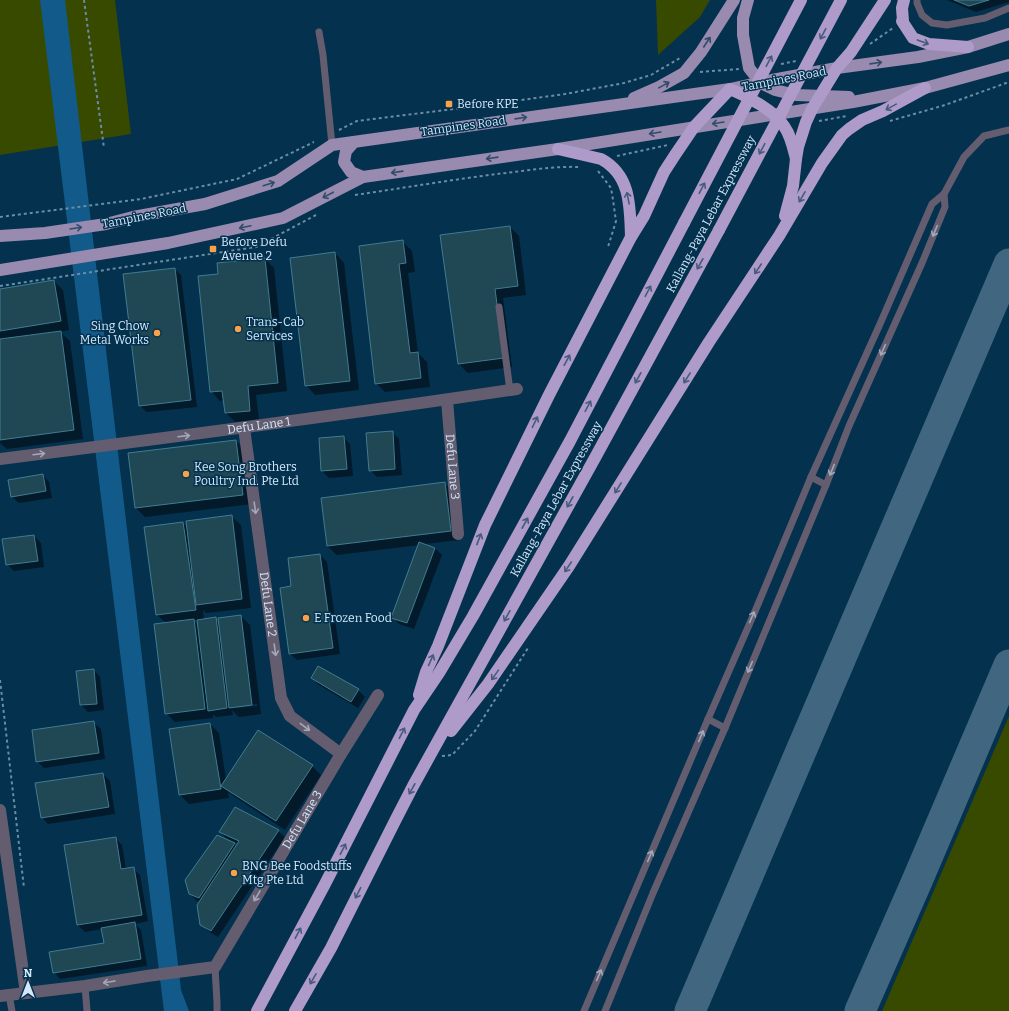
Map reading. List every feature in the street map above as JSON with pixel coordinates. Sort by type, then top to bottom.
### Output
[{"type":"highway","name":"Kallang-Paya Lebar Expressway","points":[[257,1011],[325,884],[414,710],[474,616],[570,441],[801,0]]},
{"type":"highway","name":"Kallang-Paya Lebar Expressway","points":[[295,1011],[331,948],[395,821],[715,237],[841,0]]},
{"type":"highway","points":[[779,236],[793,186],[798,147],[806,122],[812,109],[837,68],[851,52],[885,0]]},
{"type":"highway","points":[[904,0],[902,8],[902,21],[913,38],[929,44],[968,47]]},
{"type":"highway","points":[[430,757],[488,684],[569,566],[709,342],[779,236],[822,163],[842,135],[862,120],[883,111],[925,88]]},
{"type":"highway","points":[[414,710],[426,672],[438,646],[485,525],[549,395],[631,237],[644,216],[664,172],[694,127],[730,89],[744,95],[758,104],[781,122],[792,141],[796,159]]},
{"type":"highway","points":[[558,149],[600,159],[617,172],[626,188],[630,210],[631,237]]},
{"type":"main road","points":[[617,104],[660,87],[684,73],[701,52],[734,0]]},
{"type":"main road","points":[[748,0],[743,18],[743,35],[749,68],[762,83],[775,90],[796,95],[854,98],[866,96],[874,98]]},
{"type":"main road","name":"Tampines Road","points":[[0,236],[45,233],[106,224],[205,204],[278,181],[332,145],[730,89],[837,68],[918,57],[968,47],[1009,34]]},
{"type":"main road","points":[[0,270],[168,243],[283,218],[363,177],[558,149],[772,114],[812,109],[925,88],[1009,65]]},
{"type":"main road","points":[[354,142],[346,151],[344,162],[351,172],[363,177]]},
{"type":"street","name":"Defu Lane 1","points":[[0,459],[244,428],[514,390]]},
{"type":"street","name":"Defu Lane 3","points":[[447,400],[458,534]]},
{"type":"street","name":"Defu Lane 2","points":[[244,428],[281,698],[290,716],[341,754]]},
{"type":"street","name":"Defu Lane 3","points":[[215,967],[341,754],[378,695]]},
{"type":"street","points":[[0,810],[26,993]]},
{"type":"street","points":[[5,995],[85,986],[215,967]]},
{"type":"lane","points":[[918,0],[917,3],[922,15],[932,23],[948,25],[985,18],[1009,8]]},
{"type":"lane","points":[[319,32],[323,55],[332,145]]},
{"type":"lane","points":[[584,1011],[811,477],[932,204],[944,194],[964,157],[984,136],[1009,130]]},
{"type":"lane","points":[[605,1011],[653,893],[724,728],[850,426],[945,207],[944,194]]},
{"type":"lane","points":[[909,257],[922,262]]},
{"type":"lane","points":[[499,307],[514,390]]},
{"type":"lane","points":[[811,477],[826,485]]},
{"type":"lane","points":[[708,719],[724,728]]},
{"type":"lane","points":[[215,967],[217,1011]]},
{"type":"lane","points":[[85,986],[87,1011]]},
{"type":"lane","points":[[5,995],[12,1011]]},
{"type":"path","points":[[84,0],[104,148]]},
{"type":"path","points":[[869,46],[902,21]]},
{"type":"path","points":[[887,122],[945,105],[1009,82]]},
{"type":"path","points":[[608,247],[616,221],[611,188],[594,167],[600,159],[670,144]]},
{"type":"path","points":[[355,195],[505,173],[563,166],[579,167]]},
{"type":"path","points":[[0,217],[104,203]]},
{"type":"path","points":[[0,286],[256,247],[322,212]]},
{"type":"path","points":[[0,680],[24,891]]},
{"type":"green space","points":[[0,0],[115,0],[131,134],[0,155]]},
{"type":"green space","points":[[656,0],[710,0],[700,17],[658,55]]},
{"type":"green space","points":[[1009,716],[1009,1011],[882,1011]]},
{"type":"water","points":[[40,0],[65,0],[181,990],[189,1011],[164,1011]]},
{"type":"building","points":[[954,0],[989,0],[969,6]]},
{"type":"building","points":[[510,226],[518,286],[495,289],[504,358],[458,364],[440,235]]},
{"type":"building","points":[[403,240],[406,263],[399,264],[410,353],[418,352],[421,378],[375,384],[359,246]]},
{"type":"building","points":[[335,252],[350,381],[305,386],[290,258]]},
{"type":"building","name":"Trans-Cab Services","points":[[265,258],[278,383],[248,386],[250,411],[225,413],[222,391],[210,392],[198,276],[218,274],[217,263]]},
{"type":"building","name":"Sing Chow Metal Works","points":[[175,268],[191,400],[139,406],[123,274]]},
{"type":"building","points":[[54,280],[61,321],[0,331],[0,289]]},
{"type":"building","points":[[61,331],[74,430],[0,440],[0,339]]},
{"type":"building","points":[[393,431],[395,469],[369,471],[366,433]]},
{"type":"building","points":[[344,436],[347,469],[321,471],[319,438]]},
{"type":"building","name":"Kee Song Brothers Poultry Ind. Pte Ltd","points":[[236,440],[243,495],[135,508],[128,453]]},
{"type":"building","points":[[43,474],[46,491],[11,497],[8,480]]},
{"type":"building","points":[[445,482],[451,531],[327,546],[321,498]]},
{"type":"building","points":[[232,515],[242,599],[196,605],[186,521]]},
{"type":"building","points":[[183,522],[196,610],[156,615],[144,527]]},
{"type":"building","points":[[34,535],[38,561],[6,565],[2,539]]},
{"type":"building","points":[[419,542],[435,548],[407,623],[391,618]]},
{"type":"building","name":"E Frozen Food","points":[[320,554],[333,648],[289,654],[280,588],[291,586],[288,558]]},
{"type":"building","points":[[241,615],[252,705],[229,708],[218,618]]},
{"type":"building","points":[[216,617],[227,708],[208,711],[197,620]]},
{"type":"building","points":[[194,619],[205,709],[165,714],[154,624]]},
{"type":"building","points":[[318,666],[359,689],[351,702],[311,678]]},
{"type":"building","points":[[94,669],[97,704],[80,705],[76,671]]},
{"type":"building","points":[[94,721],[99,753],[36,762],[32,730]]},
{"type":"building","points":[[210,723],[221,789],[179,795],[169,729]]},
{"type":"building","points":[[258,730],[313,765],[276,821],[221,786]]},
{"type":"building","points":[[103,773],[109,807],[41,818],[35,783]]},
{"type":"building","name":"BNG Bee Foodstuffs Mtg Pte Ltd","points":[[235,807],[279,830],[211,931],[200,925],[197,905],[239,841],[219,832]]},
{"type":"building","points":[[217,835],[235,843],[199,898],[189,894],[185,880]]},
{"type":"building","points":[[116,837],[121,869],[134,867],[142,915],[77,925],[64,845]]},
{"type":"building","points":[[135,922],[141,959],[53,973],[49,952],[104,943],[101,928]]},
{"type":"taxiway","points":[[690,1011],[1009,264]]},
{"type":"taxiway","points":[[860,1011],[1009,665]]},
{"type":"place","name":"Before KPE","points":[[449,104]]},
{"type":"place","name":"Before Defu Avenue 2","points":[[213,249]]},
{"type":"place","name":"Trans-Cab Services","points":[[238,329]]},
{"type":"place","name":"Sing Chow Metal Works","points":[[157,333]]},
{"type":"place","name":"Kee Song Brothers Poultry Ind. Pte Ltd","points":[[186,474]]},
{"type":"place","name":"E Frozen Food","points":[[306,618]]},
{"type":"place","name":"BNG Bee Foodstuffs Mtg Pte Ltd","points":[[234,873]]}]
